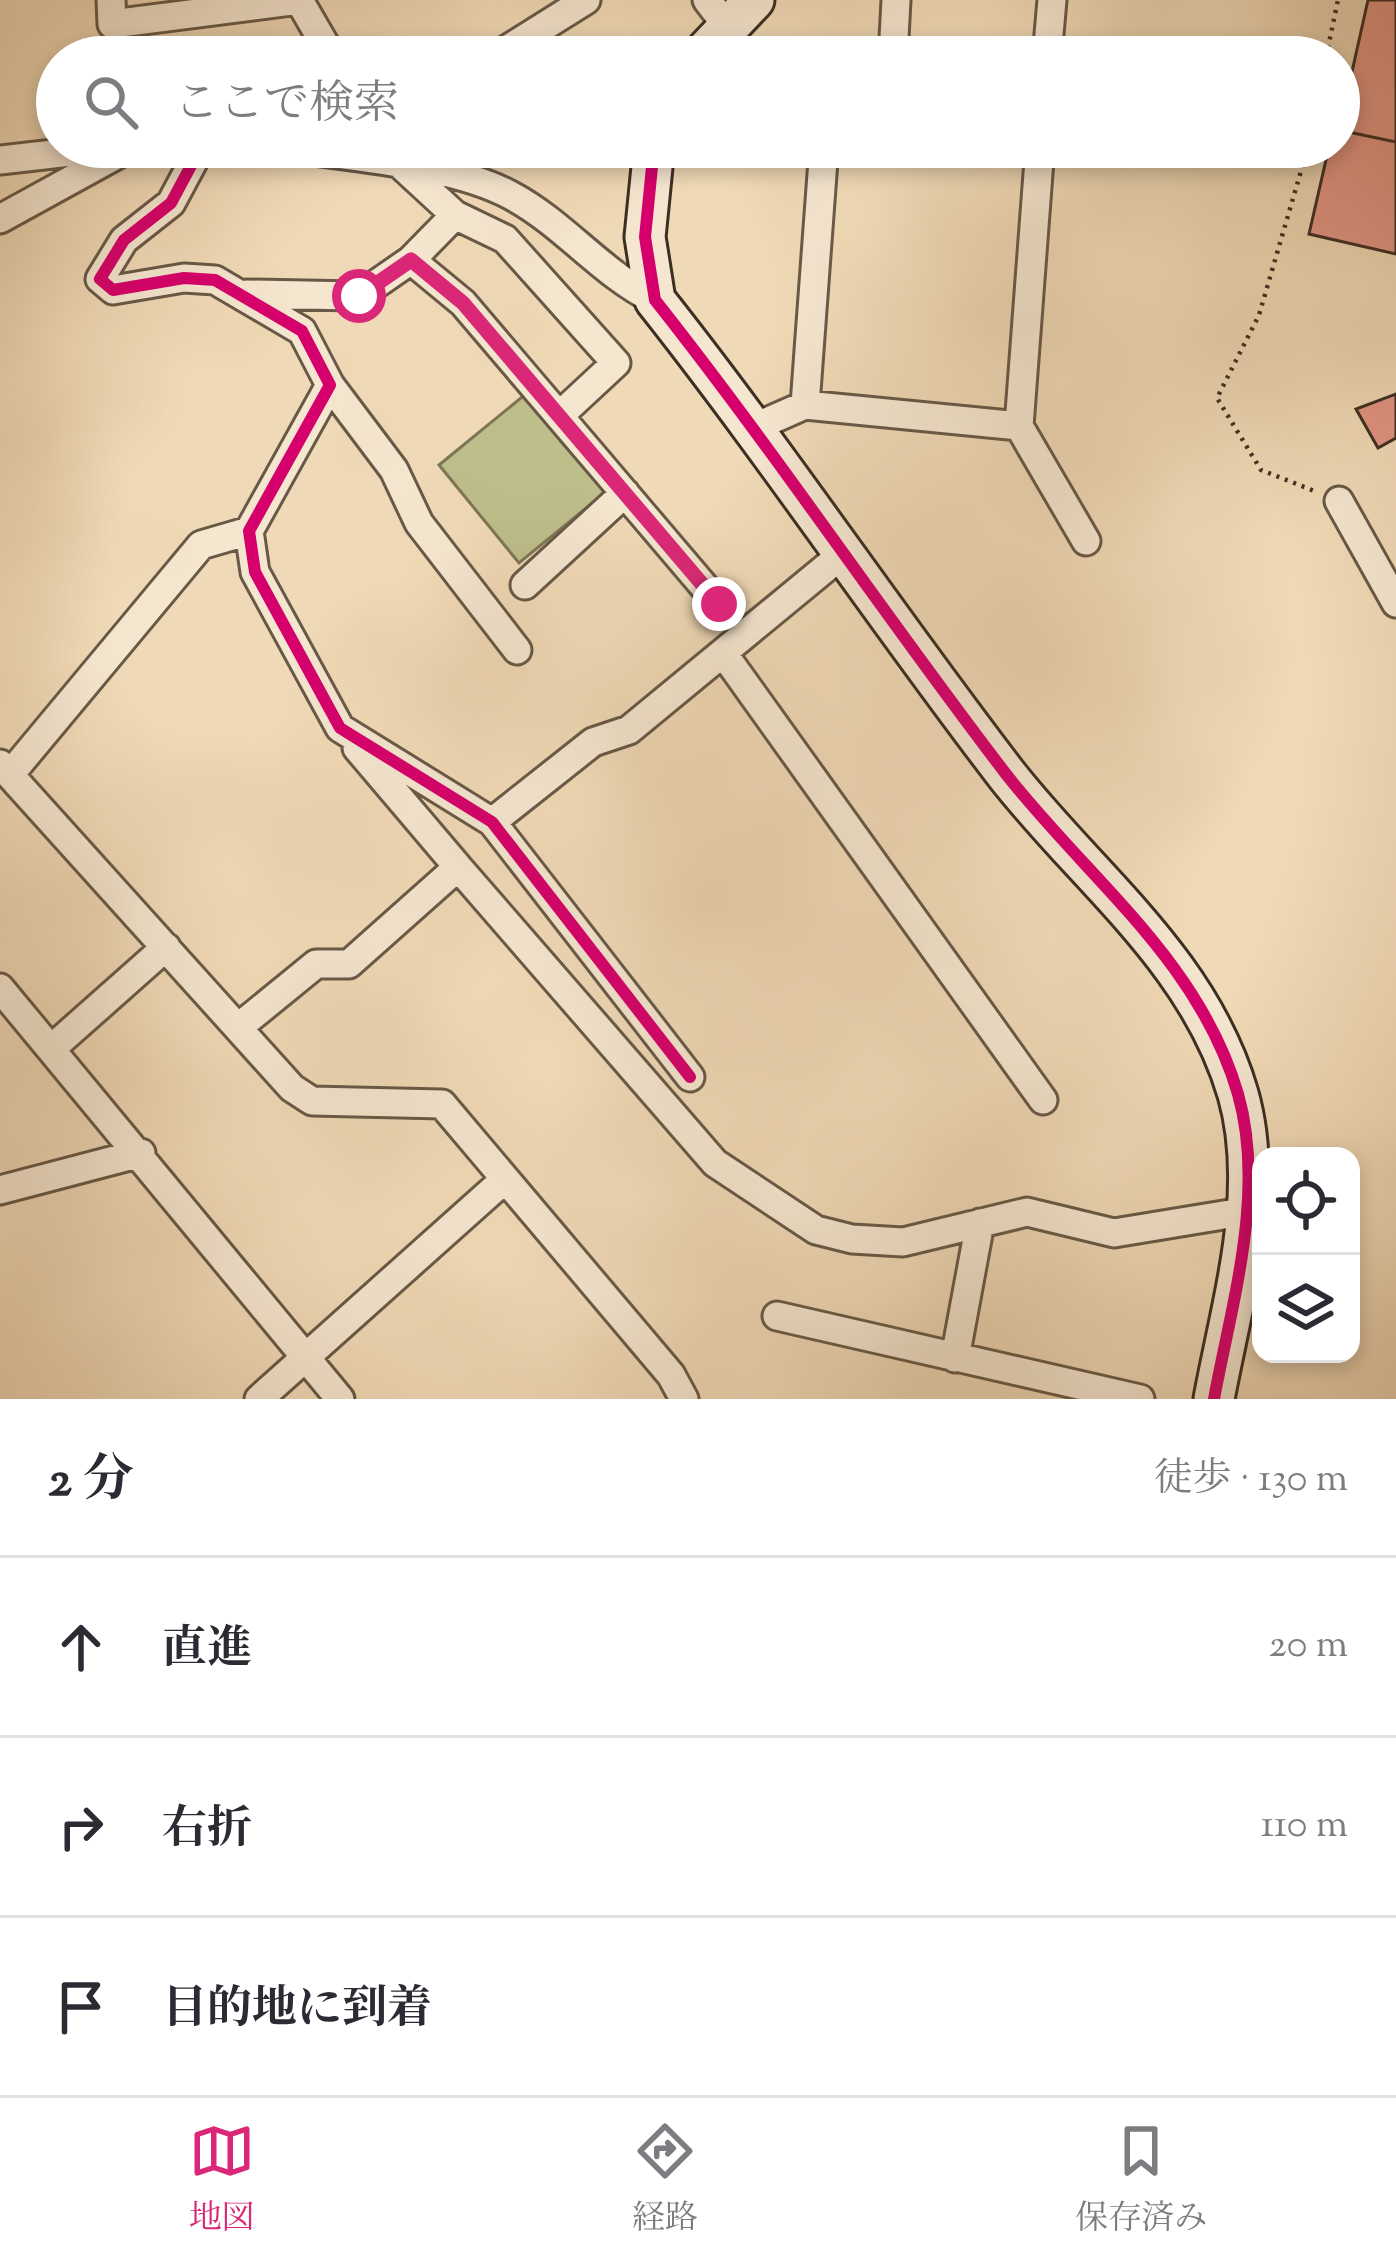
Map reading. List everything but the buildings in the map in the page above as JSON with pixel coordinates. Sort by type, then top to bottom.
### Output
[{"type":"street","points":[[111,0],[112,24],[299,0],[320,36]]},
{"type":"street","points":[[529,36],[586,0]]},
{"type":"street","points":[[894,36],[896,0]]},
{"type":"street","points":[[1049,36],[1052,0]]},
{"type":"street","points":[[713,36],[730,9]]},
{"type":"street","points":[[0,160],[36,156]]},
{"type":"street","points":[[0,219],[92,168]]},
{"type":"street","points":[[190,168],[171,203],[124,240],[100,279],[113,290],[184,278],[215,280],[302,331],[330,385],[394,470],[418,523],[517,650]]},
{"type":"street","points":[[407,168],[454,215],[506,239],[616,363],[559,416]]},
{"type":"street","points":[[427,168],[510,194],[570,236],[629,287],[655,299],[1008,777],[1151,935],[1199,1004],[1239,1098],[1248,1211],[1214,1399]]},
{"type":"street","points":[[652,168],[645,237],[655,299]]},
{"type":"street","points":[[805,405],[822,168]]},
{"type":"street","points":[[1038,168],[1019,425],[1086,541]]},
{"type":"street","points":[[246,294],[359,296],[411,260],[454,215]]},
{"type":"street","points":[[411,260],[463,303],[719,604]]},
{"type":"street","points":[[330,385],[249,531],[255,572],[340,728],[715,1163],[816,1229],[851,1239],[904,1242],[1027,1212],[1114,1233],[1248,1211]]},
{"type":"street","points":[[753,428],[805,405],[1019,425]]},
{"type":"street","points":[[526,586],[625,494]]},
{"type":"street","points":[[1339,501],[1396,603]]},
{"type":"street","points":[[249,531],[201,545],[6,768],[292,1088],[312,1101],[442,1104],[671,1376],[684,1399]]},
{"type":"street","points":[[492,822],[593,742],[629,730],[845,551]]},
{"type":"street","points":[[723,652],[1042,1100]]},
{"type":"street","points":[[340,728],[492,822],[690,1077]]},
{"type":"street","points":[[240,1027],[316,964],[349,964],[458,867]]},
{"type":"street","points":[[51,1049],[166,947]]},
{"type":"street","points":[[0,988],[340,1399]]},
{"type":"street","points":[[0,1034],[32,1025]]},
{"type":"street","points":[[0,1190],[141,1154]]},
{"type":"street","points":[[260,1399],[504,1180]]},
{"type":"street","points":[[955,1358],[980,1223]]},
{"type":"street","points":[[777,1316],[1140,1399]]},
{"type":"path","points":[[1330,36],[1338,0]]},
{"type":"path","points":[[1302,168],[1259,315],[1217,398],[1261,470],[1339,501]]},
{"type":"green space","points":[[527,393],[607,491],[519,563],[439,465]]},
{"type":"cycle path","points":[[190,168],[171,203],[124,240],[100,279],[113,290],[184,278],[215,280],[302,331],[330,385],[249,531],[255,572],[340,728],[492,822],[690,1077]]},
{"type":"cycle path","points":[[652,168],[645,237],[655,300],[1006,774],[1169,962],[1220,1046],[1238,1094],[1249,1169],[1243,1247],[1214,1399]]},
{"type":"route","points":[[359,296],[411,260],[463,303],[719,604]]}]
